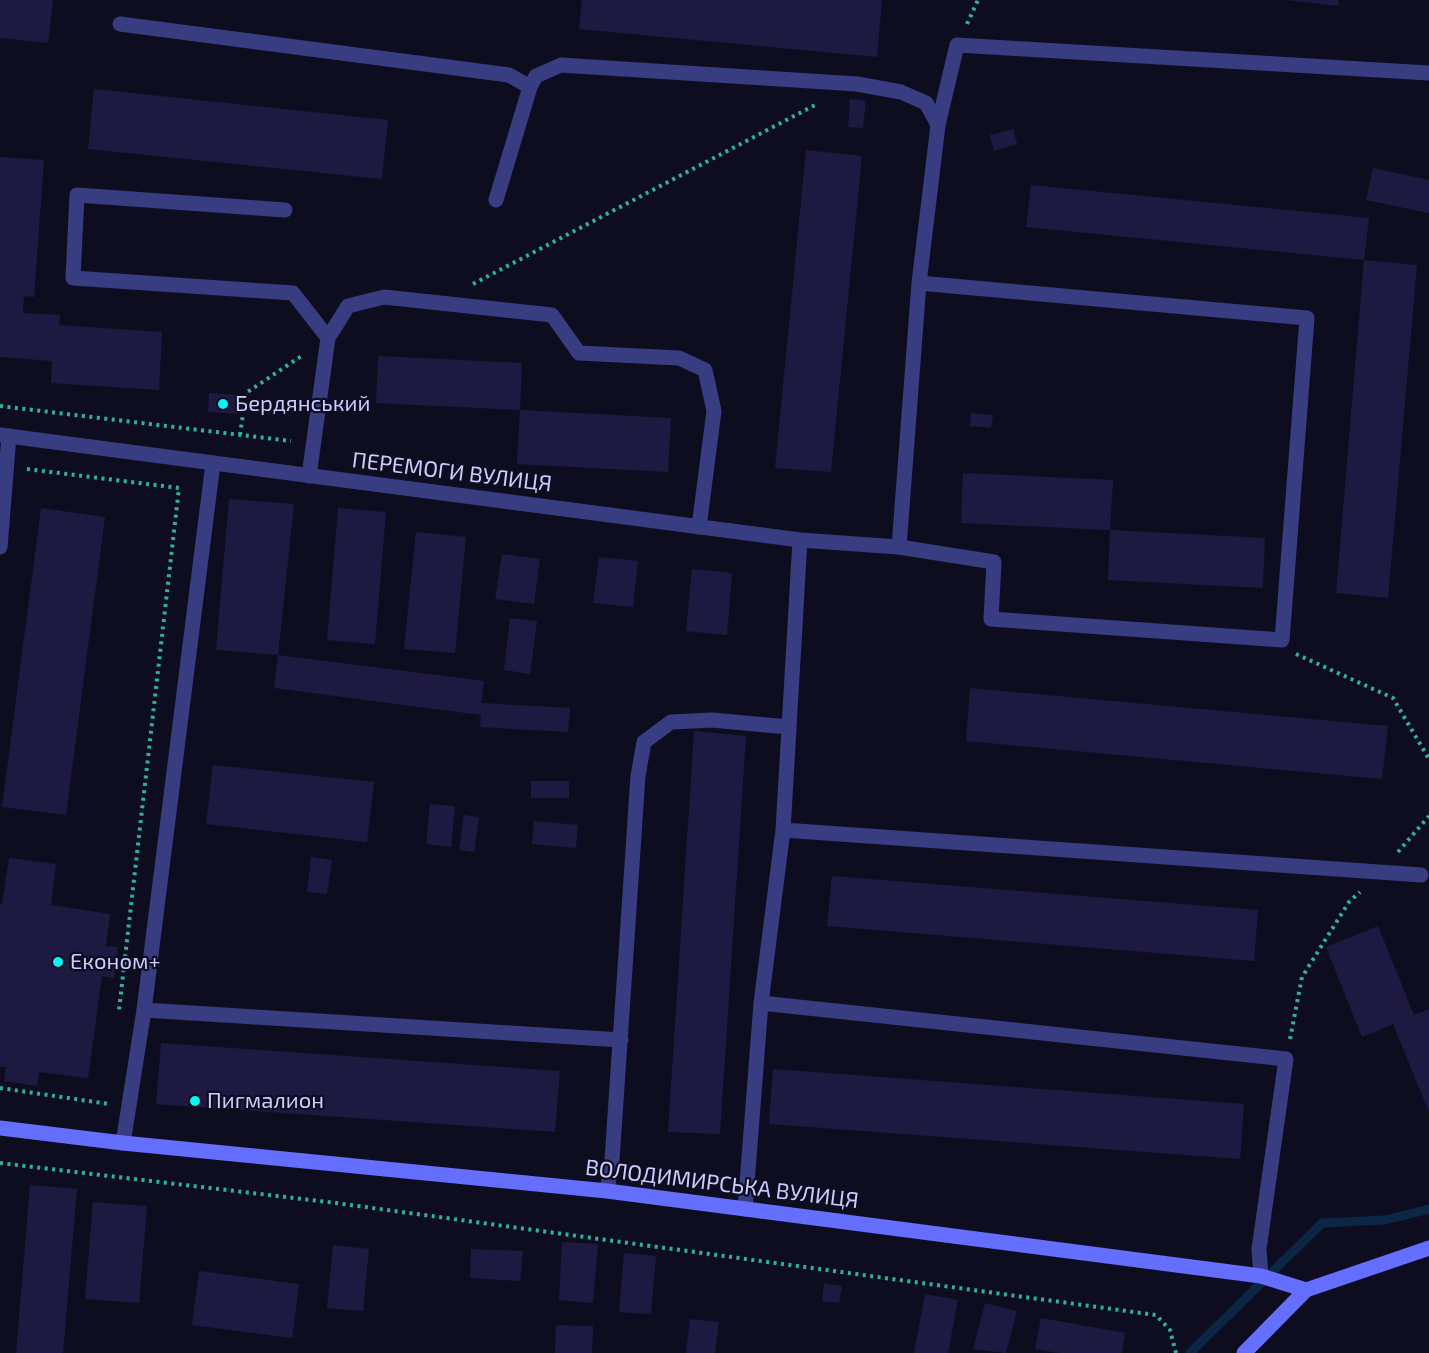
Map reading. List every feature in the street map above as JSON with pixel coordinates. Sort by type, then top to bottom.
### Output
[{"type":"street","points":[[120,24],[510,75],[530,87]]},
{"type":"street","points":[[899,547],[919,283],[938,125],[957,45],[1429,73]]},
{"type":"street","points":[[496,200],[530,87],[536,76],[561,65],[857,84],[901,92],[926,103],[938,125]]},
{"type":"street","points":[[285,210],[77,195],[73,278],[293,293],[328,338]]},
{"type":"street","points":[[919,283],[1307,318],[1282,640],[1262,639]]},
{"type":"street","points":[[309,476],[328,338],[348,306],[384,297],[552,315],[579,353],[679,358],[705,370],[714,411],[699,526]]},
{"type":"street","points":[[0,547],[8,467],[4,435]]},
{"type":"street","name":"ПЕРЕМОГИ ВУЛИЦЯ","points":[[4,435],[800,540],[899,547],[993,562],[991,619],[1262,639]]},
{"type":"street","points":[[123,1143],[144,1010],[213,464]]},
{"type":"street","points":[[745,1209],[761,1003],[783,830],[800,540]]},
{"type":"street","points":[[607,1191],[612,1160],[621,1040],[638,776],[644,742],[671,722],[712,720],[788,727]]},
{"type":"street","points":[[783,830],[1421,875]]},
{"type":"street","points":[[761,1003],[1286,1059],[1259,1249],[1261,1276]]},
{"type":"street","points":[[144,1010],[621,1040]]},
{"type":"street","name":"ВОЛОДИМИРСЬКА ВУЛИЦЯ","points":[[0,1129],[607,1191],[1261,1276],[1306,1290]]},
{"type":"street","points":[[1244,1353],[1306,1290],[1429,1248]]},
{"type":"path","points":[[438,303],[857,84]]},
{"type":"path","points":[[240,435],[246,393],[328,338]]},
{"type":"path","points":[[0,406],[314,444]]},
{"type":"path","points":[[8,467],[179,488],[119,1013]]},
{"type":"path","points":[[1262,639],[1393,698],[1429,759]]},
{"type":"path","points":[[1286,1059],[1302,977],[1349,902],[1380,872],[1429,816]]},
{"type":"path","points":[[0,1088],[109,1104],[110,1093]]},
{"type":"path","points":[[0,1163],[336,1203],[1156,1315],[1170,1330],[1176,1353]]},
{"type":"building","points":[[0,0],[53,0],[48,43],[0,38]]},
{"type":"building","points":[[582,0],[882,0],[877,57],[579,29]]},
{"type":"building","points":[[1287,0],[1339,0],[1338,6]]},
{"type":"building","points":[[94,89],[388,120],[382,179],[88,149]]},
{"type":"building","points":[[850,99],[866,101],[863,128],[848,127]]},
{"type":"building","points":[[1013,129],[1017,144],[994,151],[990,135]]},
{"type":"building","points":[[806,150],[862,156],[831,472],[775,468]]},
{"type":"building","points":[[0,157],[44,160],[34,297],[24,296],[23,313],[60,315],[59,325],[162,332],[159,390],[51,383],[52,361],[0,357]]},
{"type":"building","points":[[1373,168],[1429,180],[1429,213],[1366,200]]},
{"type":"building","points":[[1031,185],[1369,218],[1364,260],[1026,227]]},
{"type":"building","points":[[1364,260],[1417,265],[1388,598],[1336,593]]},
{"type":"building","points":[[378,356],[522,363],[520,410],[376,403]]},
{"type":"building","name":"Бердянський","points":[[209,393],[238,395],[237,414],[208,412]]},
{"type":"building","points":[[520,410],[671,418],[668,472],[517,464]]},
{"type":"building","points":[[971,413],[993,415],[991,428],[970,426]]},
{"type":"building","points":[[963,473],[1113,480],[1110,530],[961,523]]},
{"type":"building","points":[[229,499],[294,504],[278,655],[216,650]]},
{"type":"building","points":[[41,508],[105,517],[66,815],[2,807]]},
{"type":"building","points":[[338,508],[386,512],[375,644],[327,640]]},
{"type":"building","points":[[1110,530],[1265,538],[1263,588],[1108,580]]},
{"type":"building","points":[[416,532],[466,537],[455,653],[404,649]]},
{"type":"building","points":[[502,554],[540,559],[534,604],[495,599]]},
{"type":"building","points":[[599,557],[638,561],[633,607],[593,603]]},
{"type":"building","points":[[692,569],[732,573],[727,635],[686,631]]},
{"type":"building","points":[[510,618],[537,621],[530,674],[504,670]]},
{"type":"building","points":[[278,655],[484,681],[481,703],[570,708],[568,732],[480,727],[481,715],[274,688]]},
{"type":"building","points":[[970,688],[1388,726],[1382,779],[966,741]]},
{"type":"building","points":[[694,731],[746,736],[720,1134],[668,1132]]},
{"type":"building","points":[[213,765],[374,782],[367,842],[206,824]]},
{"type":"building","points":[[531,781],[569,781],[569,798],[531,798]]},
{"type":"building","points":[[430,804],[455,806],[451,847],[426,844]]},
{"type":"building","points":[[464,815],[479,817],[474,852],[459,850]]},
{"type":"building","points":[[534,821],[578,825],[576,848],[532,844]]},
{"type":"building","points":[[311,857],[332,860],[327,894],[307,892]]},
{"type":"building","name":"Економ+","points":[[9,858],[56,864],[51,905],[110,914],[106,946],[118,947],[114,978],[102,976],[88,1078],[39,1072],[37,1086],[4,1081],[6,1067],[0,1067],[0,904],[2,904]]},
{"type":"building","points":[[832,876],[1258,910],[1254,961],[827,926]]},
{"type":"building","points":[[1378,926],[1414,1015],[1429,1009],[1429,1112],[1393,1024],[1362,1037],[1326,947]]},
{"type":"building","points":[[161,1043],[560,1071],[555,1132],[156,1104]]},
{"type":"building","points":[[773,1069],[1244,1104],[1240,1159],[769,1124]]},
{"type":"building","points":[[30,1185],[77,1189],[63,1353],[16,1353]]},
{"type":"building","points":[[93,1202],[147,1206],[139,1303],[85,1299]]},
{"type":"building","points":[[562,1242],[598,1244],[593,1303],[559,1300]]},
{"type":"building","points":[[333,1245],[369,1249],[363,1311],[327,1308]]},
{"type":"building","points":[[471,1249],[523,1251],[520,1281],[470,1278]]},
{"type":"building","points":[[624,1253],[656,1256],[651,1314],[619,1312]]},
{"type":"building","points":[[199,1271],[299,1284],[292,1338],[192,1325]]},
{"type":"building","points":[[824,1283],[842,1286],[839,1303],[822,1301]]},
{"type":"building","points":[[925,1294],[958,1300],[948,1353],[914,1353]]},
{"type":"building","points":[[985,1303],[1017,1311],[1006,1353],[973,1349]]},
{"type":"building","points":[[1041,1318],[1125,1333],[1122,1353],[1059,1353],[1035,1349]]},
{"type":"building","points":[[690,1319],[719,1322],[715,1353],[686,1353]]},
{"type":"building","points":[[556,1325],[593,1326],[592,1353],[555,1353]]},
{"type":"waterway","points":[[1190,1353],[1322,1223],[1385,1220],[1429,1209]]},
{"type":"place","name":"Бердянський","points":[[223,404]]},
{"type":"place","name":"Економ+","points":[[58,962]]},
{"type":"place","name":"Пигмалион","points":[[195,1101]]}]
